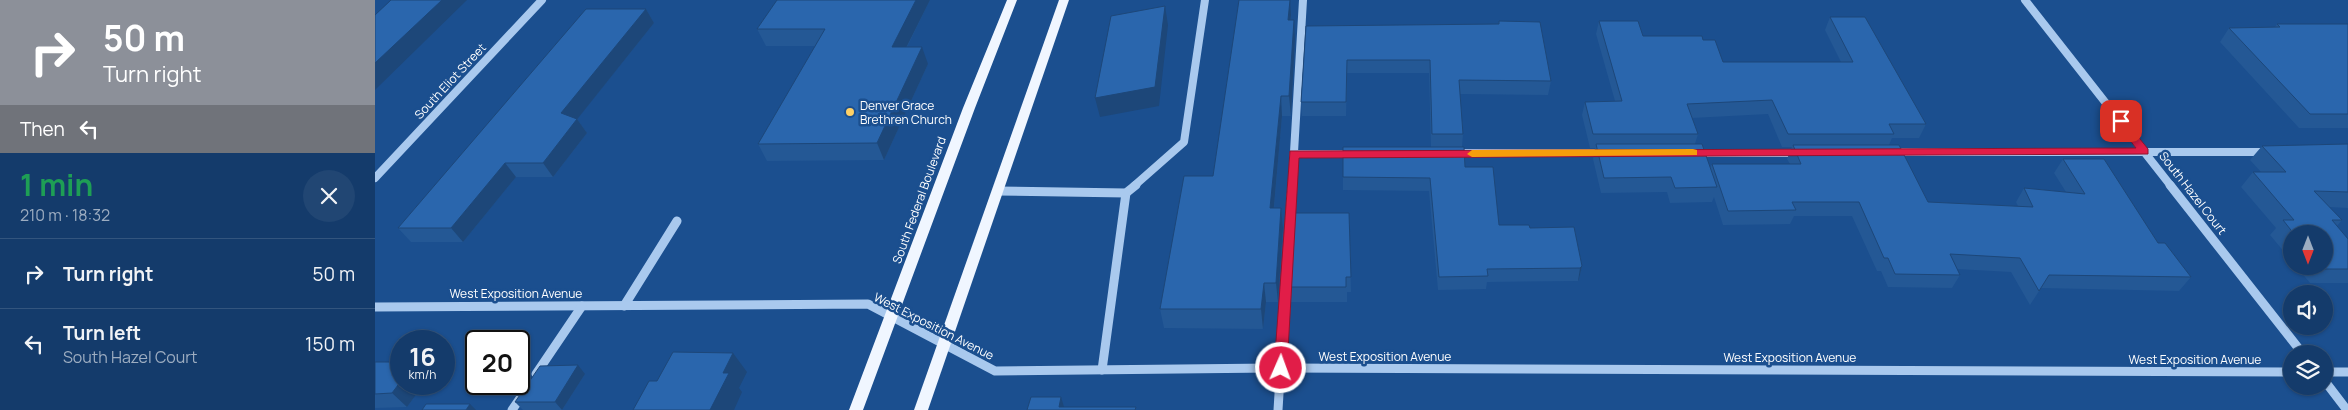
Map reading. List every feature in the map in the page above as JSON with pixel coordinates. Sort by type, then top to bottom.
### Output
[{"type":"main road","name":"South Federal Boulevard","points":[[855,410],[892,318],[969,108],[1012,0]]},
{"type":"main road","points":[[921,410],[1064,0]]},
{"type":"street","name":"South Eliot Street","points":[[375,178],[542,0]]},
{"type":"street","points":[[1102,370],[1126,193],[1184,142],[1205,0]]},
{"type":"street","points":[[1278,410],[1303,0]]},
{"type":"street","name":"South Hazel Court","points":[[2025,0],[2296,345]]},
{"type":"street","points":[[1887,152],[2280,152]]},
{"type":"street","points":[[1443,154],[1611,153]]},
{"type":"street","points":[[1680,153],[1808,153]]},
{"type":"street","points":[[1294,154],[1363,154]]},
{"type":"street","points":[[997,191],[1126,193]]},
{"type":"street","points":[[624,306],[677,222]]},
{"type":"street","name":"West Exposition Avenue","points":[[375,307],[868,304],[995,371],[1281,368],[2283,372]]},
{"type":"street","points":[[512,410],[582,306]]},
{"type":"street","points":[[2333,372],[2348,372]]},
{"type":"street","points":[[2333,392],[2347,410]]},
{"type":"building","points":[[391,0],[442,0],[375,63],[375,15]]},
{"type":"building","points":[[777,0],[916,0],[892,47],[922,47],[877,143],[758,144],[825,29],[757,29]]},
{"type":"building","points":[[1239,0],[1290,0],[1288,20],[1294,20],[1289,96],[1281,96],[1270,208],[1281,208],[1276,283],[1264,283],[1261,309],[1160,309],[1184,176],[1213,176]]},
{"type":"building","points":[[1165,6],[1155,87],[1095,98],[1111,16]]},
{"type":"building","points":[[586,9],[646,9],[561,113],[577,119],[543,163],[505,163],[451,228],[398,228]]},
{"type":"building","points":[[1830,17],[1865,17],[1926,124],[1889,124],[1894,134],[1788,134],[1772,100],[1687,104],[1698,134],[1593,134],[1585,102],[1622,101],[1599,21],[1638,21],[1643,36],[1702,36],[1703,40],[1715,40],[1723,62],[1853,62]]},
{"type":"building","points":[[1499,21],[1540,22],[1551,81],[1459,80],[1463,134],[1432,134],[1430,60],[1347,60],[1346,102],[1301,102],[1306,26],[1499,24]]},
{"type":"building","points":[[2277,24],[2348,24],[2348,114],[2310,114],[2229,28],[2280,27]]},
{"type":"building","points":[[1596,144],[1702,144],[1717,187],[1675,188],[1671,177],[1604,178]]},
{"type":"building","points":[[2348,144],[2348,192],[2314,191],[2342,220],[2332,220],[2348,239],[2348,269],[2333,269],[2333,225],[2287,225],[2283,220],[2294,220],[2253,172],[2286,172],[2262,146]]},
{"type":"building","points":[[1793,145],[1899,145],[1928,202],[2033,207],[2024,188],[2085,194],[2063,159],[2104,159],[2158,243],[2165,243],[2191,277],[2049,275],[2039,291],[2020,258],[1950,254],[1960,275],[1895,274],[1888,258],[1884,258],[1859,202],[1792,202],[1796,210],[1728,211],[1712,164],[1801,164]]},
{"type":"building","points":[[1343,147],[1464,147],[1465,167],[1493,167],[1499,225],[1529,225],[1530,228],[1574,227],[1582,266],[1580,268],[1487,269],[1488,276],[1439,277],[1430,178],[1343,177]]},
{"type":"building","points":[[1295,213],[1349,213],[1351,277],[1346,277],[1346,287],[1290,287]]},
{"type":"building","points":[[673,352],[733,353],[723,373],[729,373],[710,410],[633,410],[649,381],[657,381]]},
{"type":"building","points":[[375,362],[390,362],[390,393],[375,394]]},
{"type":"building","points":[[578,365],[555,402],[515,402],[520,395],[530,395],[530,380],[540,366]]},
{"type":"building","points":[[1031,397],[1061,397],[1059,407],[1136,407],[1135,410],[1027,410]]},
{"type":"building","points":[[426,404],[470,404],[466,410],[422,410]]},
{"type":"slow traffic","points":[[1472,154],[1693,153]]},
{"type":"place","name":"Denver Grace Brethren Church","points":[[850,112]]},
{"type":"route","points":[[1281,368],[1294,154],[2145,152],[2121,121]]}]
